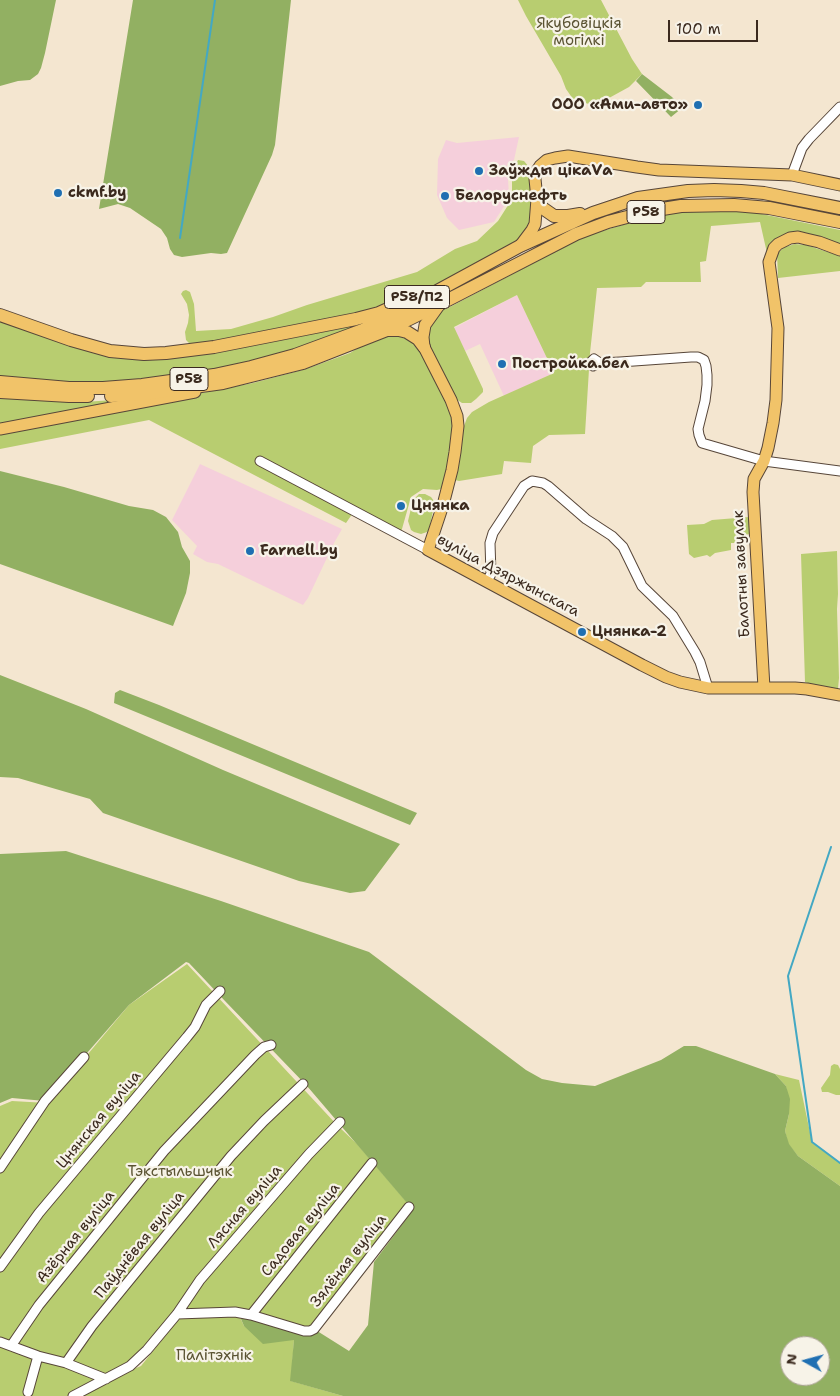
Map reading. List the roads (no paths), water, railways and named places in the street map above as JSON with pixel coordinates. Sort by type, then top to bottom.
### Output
[{"type":"highway","name":"Р58","points":[[0,382],[69,388],[103,388],[181,380],[251,367],[295,354],[371,327],[520,246],[593,213],[638,198],[688,191],[714,190],[764,193],[840,208]]},
{"type":"highway","points":[[537,199],[542,207],[554,216],[593,213]]},
{"type":"highway","name":"Р58","points":[[0,392],[69,396],[143,394],[223,383],[303,363],[387,330],[576,234],[608,222],[650,211],[681,206],[734,205],[769,208],[840,222]]},
{"type":"highway","name":"Р58/П2","points":[[0,314],[71,340],[110,351],[144,354],[166,353],[214,347],[379,312],[477,270]]},
{"type":"highway","points":[[387,330],[407,332],[418,339],[424,347]]},
{"type":"main road","points":[[520,246],[535,224],[537,199],[536,172],[547,160],[555,158],[568,156],[659,170],[792,176],[840,185]]},
{"type":"main road","name":"Балотны завулак","points":[[764,688],[753,492],[754,479],[764,461],[776,400],[778,328],[769,262],[771,254],[778,244],[790,238],[798,237],[819,242],[840,250]]},
{"type":"main road","points":[[428,550],[452,470],[456,452],[458,426],[457,416],[451,400],[424,347],[425,325],[440,304]]},
{"type":"main road","points":[[0,429],[188,394],[223,383]]},
{"type":"main road","name":"вуліца Дзяржынскага","points":[[428,550],[666,677],[680,682],[708,688],[808,689],[840,695]]},
{"type":"street","points":[[792,176],[802,148],[840,107]]},
{"type":"street","points":[[600,363],[698,357],[704,360],[706,366],[707,385],[698,429],[702,443],[764,461],[840,471]]},
{"type":"street","name":"вуліца Дзяржынскага","points":[[260,461],[428,550]]},
{"type":"street","points":[[487,582],[491,574],[490,543],[494,533],[524,486],[532,480],[543,483],[586,519],[612,536],[623,547],[642,586],[673,616],[695,652],[708,688]]},
{"type":"street","name":"Цнянская вуліца","points":[[0,1267],[39,1213],[187,1037],[206,1005],[220,991]]},
{"type":"street","name":"Азёрная вуліца","points":[[11,1346],[39,1305],[164,1151],[255,1055],[264,1047],[272,1045]]},
{"type":"street","points":[[0,1168],[45,1101],[84,1057]]},
{"type":"street","name":"Паўднёвая вуліца","points":[[66,1363],[92,1326],[231,1156],[264,1120],[304,1084]]},
{"type":"street","name":"Лясная вуліца","points":[[73,1396],[128,1367],[147,1350],[177,1314],[206,1273],[309,1154],[340,1122]]},
{"type":"street","name":"Садовая вуліца","points":[[252,1315],[372,1163]]},
{"type":"street","name":"Зялёная вуліца","points":[[252,1315],[304,1331],[310,1331],[409,1207]]},
{"type":"street","points":[[177,1314],[235,1312],[252,1315]]},
{"type":"street","points":[[0,1342],[38,1356],[66,1363],[106,1379]]},
{"type":"street","points":[[28,1392],[38,1356]]},
{"type":"waterway","points":[[180,238],[215,0]]},
{"type":"waterway","points":[[831,847],[788,976],[812,1142],[840,1163]]},
{"type":"place","name":"ООО «Ами-авто»","points":[[698,105]]},
{"type":"place","name":"Заўжды цікаVа","points":[[479,171]]},
{"type":"place","name":"ckmf.by","points":[[58,193]]},
{"type":"place","name":"Белоруснефть","points":[[445,196]]},
{"type":"place","name":"Постройка.бел","points":[[502,364]]},
{"type":"place","name":"Цнянка","points":[[401,506]]},
{"type":"place","name":"Farnell.by","points":[[250,551]]},
{"type":"place","name":"Цнянка-2","points":[[582,632]]},
{"type":"park label","name":"Якубовіцкія могілкі","points":[[579,32]]},
{"type":"park label","name":"Тэкстыльшчык","points":[[180,1172]]},
{"type":"park label","name":"Палітэхнік","points":[[214,1356]]}]
